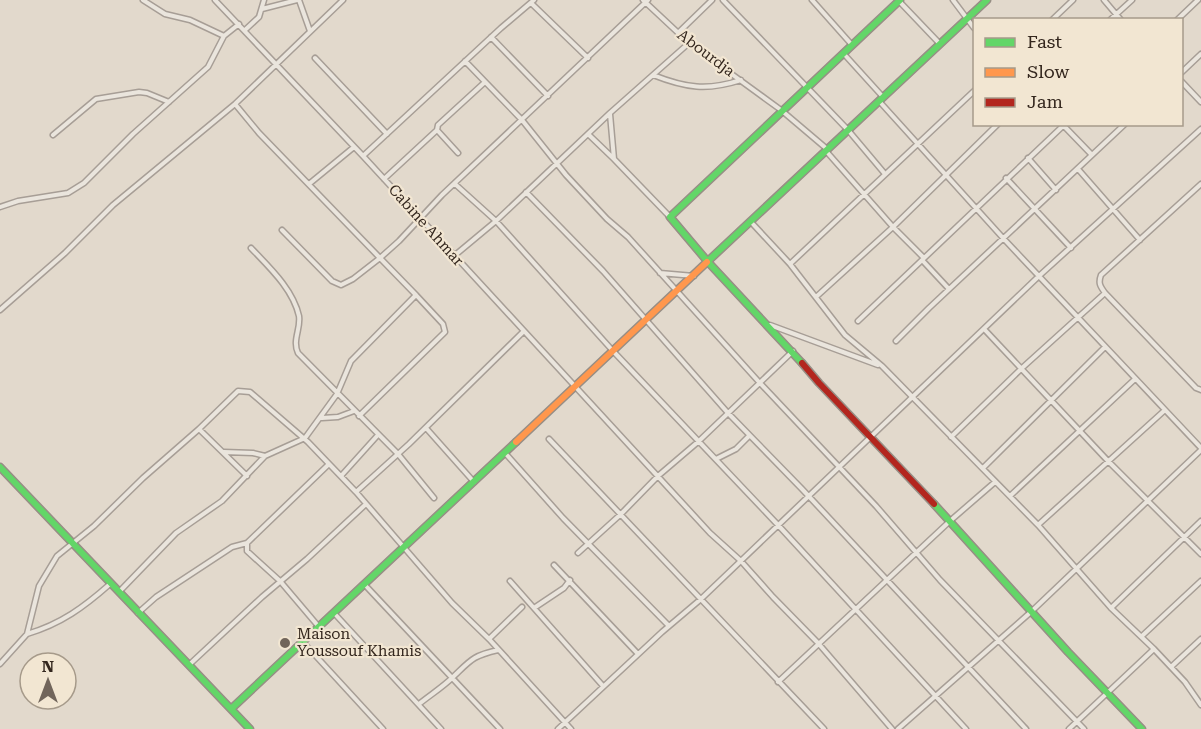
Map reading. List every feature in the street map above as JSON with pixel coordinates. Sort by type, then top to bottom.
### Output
[{"type":"street","points":[[142,0],[165,14],[190,20],[224,36]]},
{"type":"street","name":"Cabine Ahmar","points":[[215,0],[363,156],[710,533],[741,561],[818,643],[892,729]]},
{"type":"street","points":[[245,30],[256,21],[264,0]]},
{"type":"street","points":[[262,9],[298,0],[310,31]]},
{"type":"street","points":[[0,310],[65,253],[113,205],[235,104],[343,0]]},
{"type":"street","points":[[678,33],[712,0]]},
{"type":"street","points":[[723,0],[848,130],[885,174]]},
{"type":"street","points":[[812,0],[852,45]]},
{"type":"street","points":[[670,216],[899,0],[940,44]]},
{"type":"street","points":[[953,0],[973,26]]},
{"type":"street","points":[[231,709],[987,0]]},
{"type":"street","points":[[1054,18],[1073,0]]},
{"type":"street","points":[[1104,0],[1119,18]]},
{"type":"street","points":[[1112,18],[1132,0]]},
{"type":"street","points":[[1179,18],[1198,0]]},
{"type":"street","points":[[363,156],[533,1],[588,58]]},
{"type":"street","points":[[282,230],[332,281],[341,285],[353,279],[380,258],[646,1]]},
{"type":"street","name":"Abourdja","points":[[646,1],[690,43],[781,110],[826,150],[949,289]]},
{"type":"street","points":[[0,207],[18,201],[68,193],[84,183],[133,134],[208,68],[224,36],[239,24]]},
{"type":"street","points":[[491,37],[548,96]]},
{"type":"street","points":[[454,256],[496,221],[610,113],[690,43]]},
{"type":"street","points":[[843,53],[917,144],[1201,449],[1032,611],[898,729]]},
{"type":"street","points":[[1183,71],[1201,54]]},
{"type":"street","points":[[315,58],[387,134]]},
{"type":"street","points":[[465,61],[522,120],[556,164],[628,237],[916,553],[1084,729]]},
{"type":"street","points":[[653,75],[688,87],[712,87],[742,80]]},
{"type":"street","points":[[384,179],[485,82]]},
{"type":"street","points":[[1183,83],[1201,102]]},
{"type":"street","points":[[53,135],[96,99],[139,92],[169,102]]},
{"type":"street","points":[[790,264],[973,93]]},
{"type":"street","points":[[235,104],[259,133],[443,324],[446,332],[358,416]]},
{"type":"street","points":[[610,113],[614,159]]},
{"type":"street","points":[[816,297],[893,227],[997,126]]},
{"type":"street","points":[[858,321],[1063,126]]},
{"type":"street","points":[[1065,126],[1092,155]]},
{"type":"street","points":[[896,340],[1123,126]]},
{"type":"street","points":[[662,632],[840,468],[1039,276],[1201,129]]},
{"type":"street","points":[[437,130],[458,153]]},
{"type":"street","points":[[588,134],[670,216],[708,262],[793,351],[819,383],[950,520],[1142,729]]},
{"type":"street","points":[[309,184],[354,147]]},
{"type":"street","points":[[1028,158],[1056,190]]},
{"type":"street","points":[[1078,169],[1140,240]]},
{"type":"street","points":[[1006,178],[1071,248]]},
{"type":"street","points":[[455,184],[496,221],[613,351],[778,525],[966,729]]},
{"type":"street","points":[[1201,184],[1101,275],[1100,286],[1196,388],[1201,390]]},
{"type":"street","points":[[526,192],[603,271],[749,436],[1026,729]]},
{"type":"street","points":[[751,222],[790,264],[845,335],[882,366],[1038,525],[1111,608],[1154,648],[1199,698],[1201,705]]},
{"type":"street","points":[[251,248],[275,273],[298,313],[296,350],[358,416],[398,454],[434,498]]},
{"type":"street","points":[[659,273],[682,273],[694,276]]},
{"type":"street","points":[[951,437],[1022,368],[1105,293]]},
{"type":"street","points":[[118,593],[176,533],[222,501],[265,456],[305,438],[337,394],[351,361],[416,295]]},
{"type":"street","points":[[761,319],[775,327],[882,366]]},
{"type":"street","points":[[985,329],[1108,460],[1201,554]]},
{"type":"street","points":[[356,492],[426,428],[523,332]]},
{"type":"street","points":[[983,468],[1105,347]]},
{"type":"street","points":[[578,553],[793,351]]},
{"type":"street","points":[[1010,496],[1134,379]]},
{"type":"street","points":[[0,664],[27,634],[39,586],[57,556],[199,429],[238,391],[245,390],[305,438],[356,492],[452,603],[489,639],[571,729]]},
{"type":"street","points":[[1038,525],[1165,410]]},
{"type":"street","points":[[321,418],[338,417],[354,411]]},
{"type":"street","points":[[426,428],[474,482]]},
{"type":"street","points":[[199,429],[247,476]]},
{"type":"street","points":[[341,476],[377,436]]},
{"type":"street","points":[[716,459],[736,449],[749,436]]},
{"type":"street","points":[[549,439],[824,729]]},
{"type":"street","points":[[223,453],[253,453],[265,456]]},
{"type":"street","points":[[505,453],[588,544],[669,626]]},
{"type":"street","points":[[138,613],[156,597],[232,547],[247,543],[330,464]]},
{"type":"street","points":[[0,467],[250,729]]},
{"type":"street","points":[[778,682],[950,520],[995,482]]},
{"type":"street","points":[[190,664],[366,504]]},
{"type":"street","points":[[1111,608],[1201,521]]},
{"type":"street","points":[[247,543],[247,551],[280,581],[319,627]]},
{"type":"street","points":[[554,565],[638,654]]},
{"type":"street","points":[[534,608],[564,588],[570,580]]},
{"type":"street","points":[[510,581],[603,686]]},
{"type":"street","points":[[1142,636],[1201,581]]},
{"type":"street","points":[[27,634],[75,614],[110,584]]},
{"type":"street","points":[[365,585],[500,729]]},
{"type":"street","points":[[558,729],[701,598]]},
{"type":"street","points":[[489,639],[522,607]]},
{"type":"street","points":[[334,613],[441,729]]},
{"type":"street","points":[[1171,667],[1201,639]]},
{"type":"street","points":[[303,642],[384,729]]},
{"type":"street","points":[[1070,729],[1154,648]]},
{"type":"street","points":[[419,704],[453,678],[467,662],[485,653],[498,650]]},
{"type":"traffic: fast","points":[[802,363],[708,262],[670,217],[900,0]]},
{"type":"traffic: fast","points":[[707,262],[987,0]]},
{"type":"traffic: fast","points":[[231,709],[516,442]]},
{"type":"traffic: fast","points":[[0,467],[250,729]]},
{"type":"traffic: fast","points":[[934,504],[1068,652],[1142,729]]},
{"type":"traffic: slow","points":[[516,442],[707,262]]},
{"type":"traffic: jam","points":[[802,363],[934,504]]},
{"type":"place","name":"Maison Youssouf Khamis","points":[[285,643]]}]
